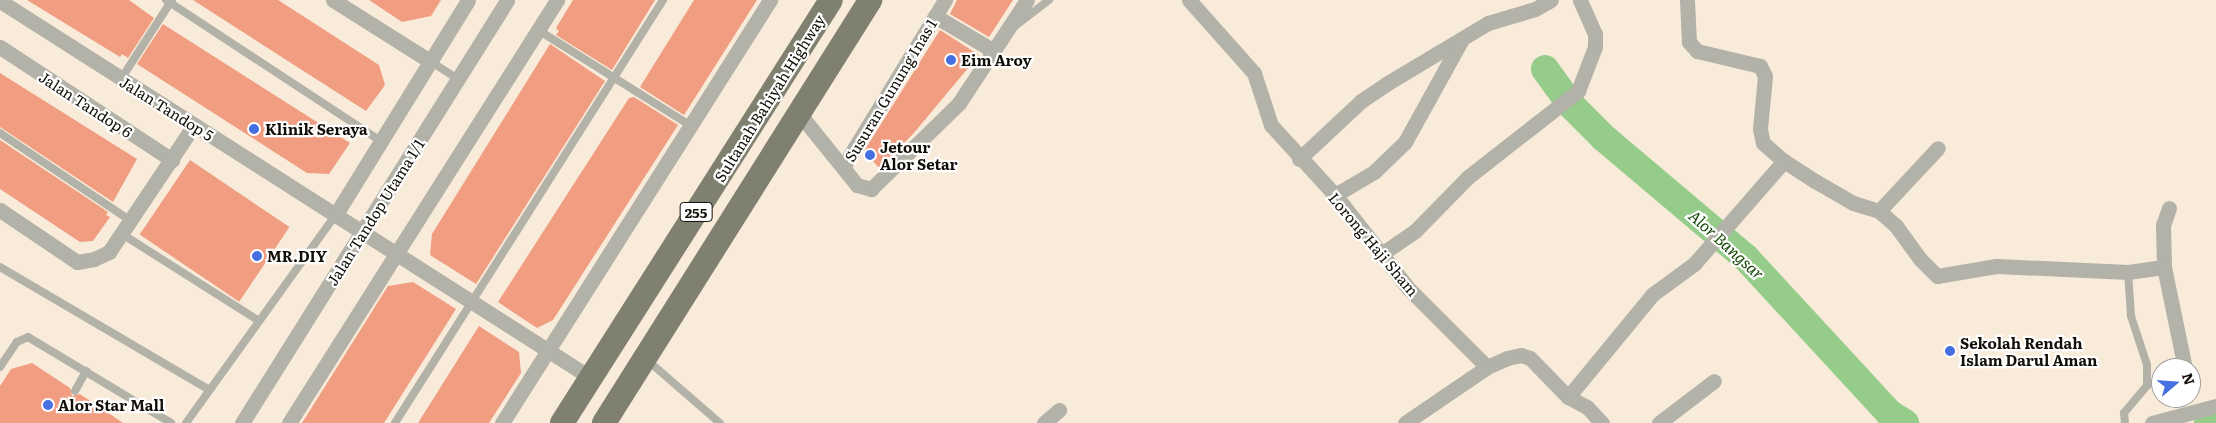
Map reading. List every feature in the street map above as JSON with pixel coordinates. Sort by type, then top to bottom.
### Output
[{"type":"main road","name":"Sultanah Bahiyah Highway","points":[[562,423],[831,0]]},
{"type":"main road","name":"255","points":[[604,423],[870,0]]},
{"type":"street","points":[[333,0],[430,61]]},
{"type":"street","points":[[336,214],[468,0]]},
{"type":"street","name":"Jalan Tandop Utama 1/1","points":[[242,423],[507,0]]},
{"type":"street","points":[[289,423],[557,0]]},
{"type":"street","points":[[502,423],[770,0]]},
{"type":"street","name":"Susuran Gunung Inas 1","points":[[945,0],[843,167],[861,188],[875,187],[959,103],[1027,0]]},
{"type":"street","name":"Lorong Haji Sham","points":[[1188,0],[1254,73],[1261,91],[1267,119],[1299,159],[1335,195],[1380,255],[1487,367]]},
{"type":"street","points":[[1299,159],[1361,101],[1488,24],[1535,9],[1551,0]]},
{"type":"street","points":[[1380,255],[1415,231],[1468,177],[1578,90],[1595,47],[1595,34],[1580,0]]},
{"type":"street","points":[[1686,0],[1689,42],[1697,51],[1760,66],[1765,76],[1760,129],[1763,143],[1784,161],[1853,202],[1879,211],[1896,226],[1920,259],[1938,276],[1996,266],[2128,272],[2164,267]]},
{"type":"street","name":"Jalan Tandop 5","points":[[0,1],[397,252],[590,378]]},
{"type":"street","points":[[935,16],[994,51]]},
{"type":"street","points":[[1335,195],[1374,172],[1405,142],[1461,41]]},
{"type":"street","name":"Jalan Tandop 6","points":[[0,47],[172,160]]},
{"type":"street","points":[[798,112],[843,167]]},
{"type":"street","points":[[0,210],[77,262],[109,252],[132,222],[194,125]]},
{"type":"street","points":[[1879,211],[1938,148]]},
{"type":"street","points":[[1568,397],[1653,294],[1694,264],[1784,161]]},
{"type":"street","points":[[2169,208],[2162,225],[2164,267],[2183,358]]},
{"type":"street","points":[[1405,423],[1487,367],[1507,358],[1521,355],[1530,358],[1568,397],[1587,407],[1602,423]]},
{"type":"street","points":[[1659,423],[1714,381]]},
{"type":"street","points":[[2201,405],[2216,406]]},
{"type":"street","points":[[2152,423],[2185,408]]},
{"type":"street","points":[[1044,423],[1059,410]]},
{"type":"lane","points":[[395,423],[663,0]]},
{"type":"lane","points":[[1008,31],[1048,0]]},
{"type":"lane","points":[[121,79],[170,1],[381,140]]},
{"type":"lane","points":[[538,30],[691,126]]},
{"type":"lane","points":[[430,61],[458,79]]},
{"type":"lane","points":[[0,133],[132,222]]},
{"type":"lane","points":[[186,423],[336,214]]},
{"type":"lane","points":[[122,234],[259,321]]},
{"type":"lane","points":[[0,267],[210,390]]},
{"type":"lane","points":[[2125,423],[2124,413],[2147,386],[2147,366],[2130,316],[2128,272]]},
{"type":"lane","points":[[0,367],[17,342],[28,337],[172,423]]},
{"type":"lane","points":[[645,358],[720,423]]},
{"type":"lane","points":[[75,391],[86,371]]},
{"type":"building","points":[[27,0],[129,0],[154,18],[128,58],[122,54],[120,57]]},
{"type":"building","points":[[193,0],[278,0],[379,65],[385,85],[366,111]]},
{"type":"building","points":[[369,0],[441,0],[431,16],[402,22]]},
{"type":"building","points":[[573,0],[655,0],[612,70],[556,35],[559,31],[556,28]]},
{"type":"building","points":[[694,0],[757,0],[684,115],[640,87]]},
{"type":"building","points":[[957,0],[1013,0],[989,37],[950,14]]},
{"type":"building","points":[[163,24],[350,143],[329,174],[307,173],[137,64]]},
{"type":"building","points":[[940,30],[979,55],[913,134],[879,168],[864,151]]},
{"type":"building","points":[[550,44],[605,81],[476,284],[430,255],[432,234]]},
{"type":"building","points":[[0,73],[137,159],[113,202],[0,127]]},
{"type":"building","points":[[634,97],[678,125],[553,320],[537,328],[498,302],[629,98]]},
{"type":"building","points":[[0,140],[108,212],[106,215],[110,217],[93,241],[80,242],[0,189]]},
{"type":"building","points":[[190,160],[289,227],[239,302],[140,235]]},
{"type":"building","points":[[413,282],[456,309],[384,423],[302,423],[388,286]]},
{"type":"building","points":[[479,326],[519,352],[521,373],[489,423],[418,423]]},
{"type":"building","name":"Alor Star Mall","points":[[32,363],[70,388],[72,396],[80,394],[123,423],[0,423],[0,386],[11,369]]},
{"type":"waterway","name":"Alor Bangsar","points":[[1545,69],[1571,105],[1604,138],[1746,258],[1889,413],[1905,423]]},
{"type":"waterway","points":[[2202,423],[2216,420]]},
{"type":"place","name":"Eim Aroy","points":[[951,60]]},
{"type":"place","name":"Klinik Seraya","points":[[254,129]]},
{"type":"place","name":"Jetour Alor Setar","points":[[870,155]]},
{"type":"place","name":"MR.DIY","points":[[257,256]]},
{"type":"place","name":"Sekolah Rendah Islam Darul Aman","points":[[1950,351]]},
{"type":"place","name":"Alor Star Mall","points":[[48,405]]}]
